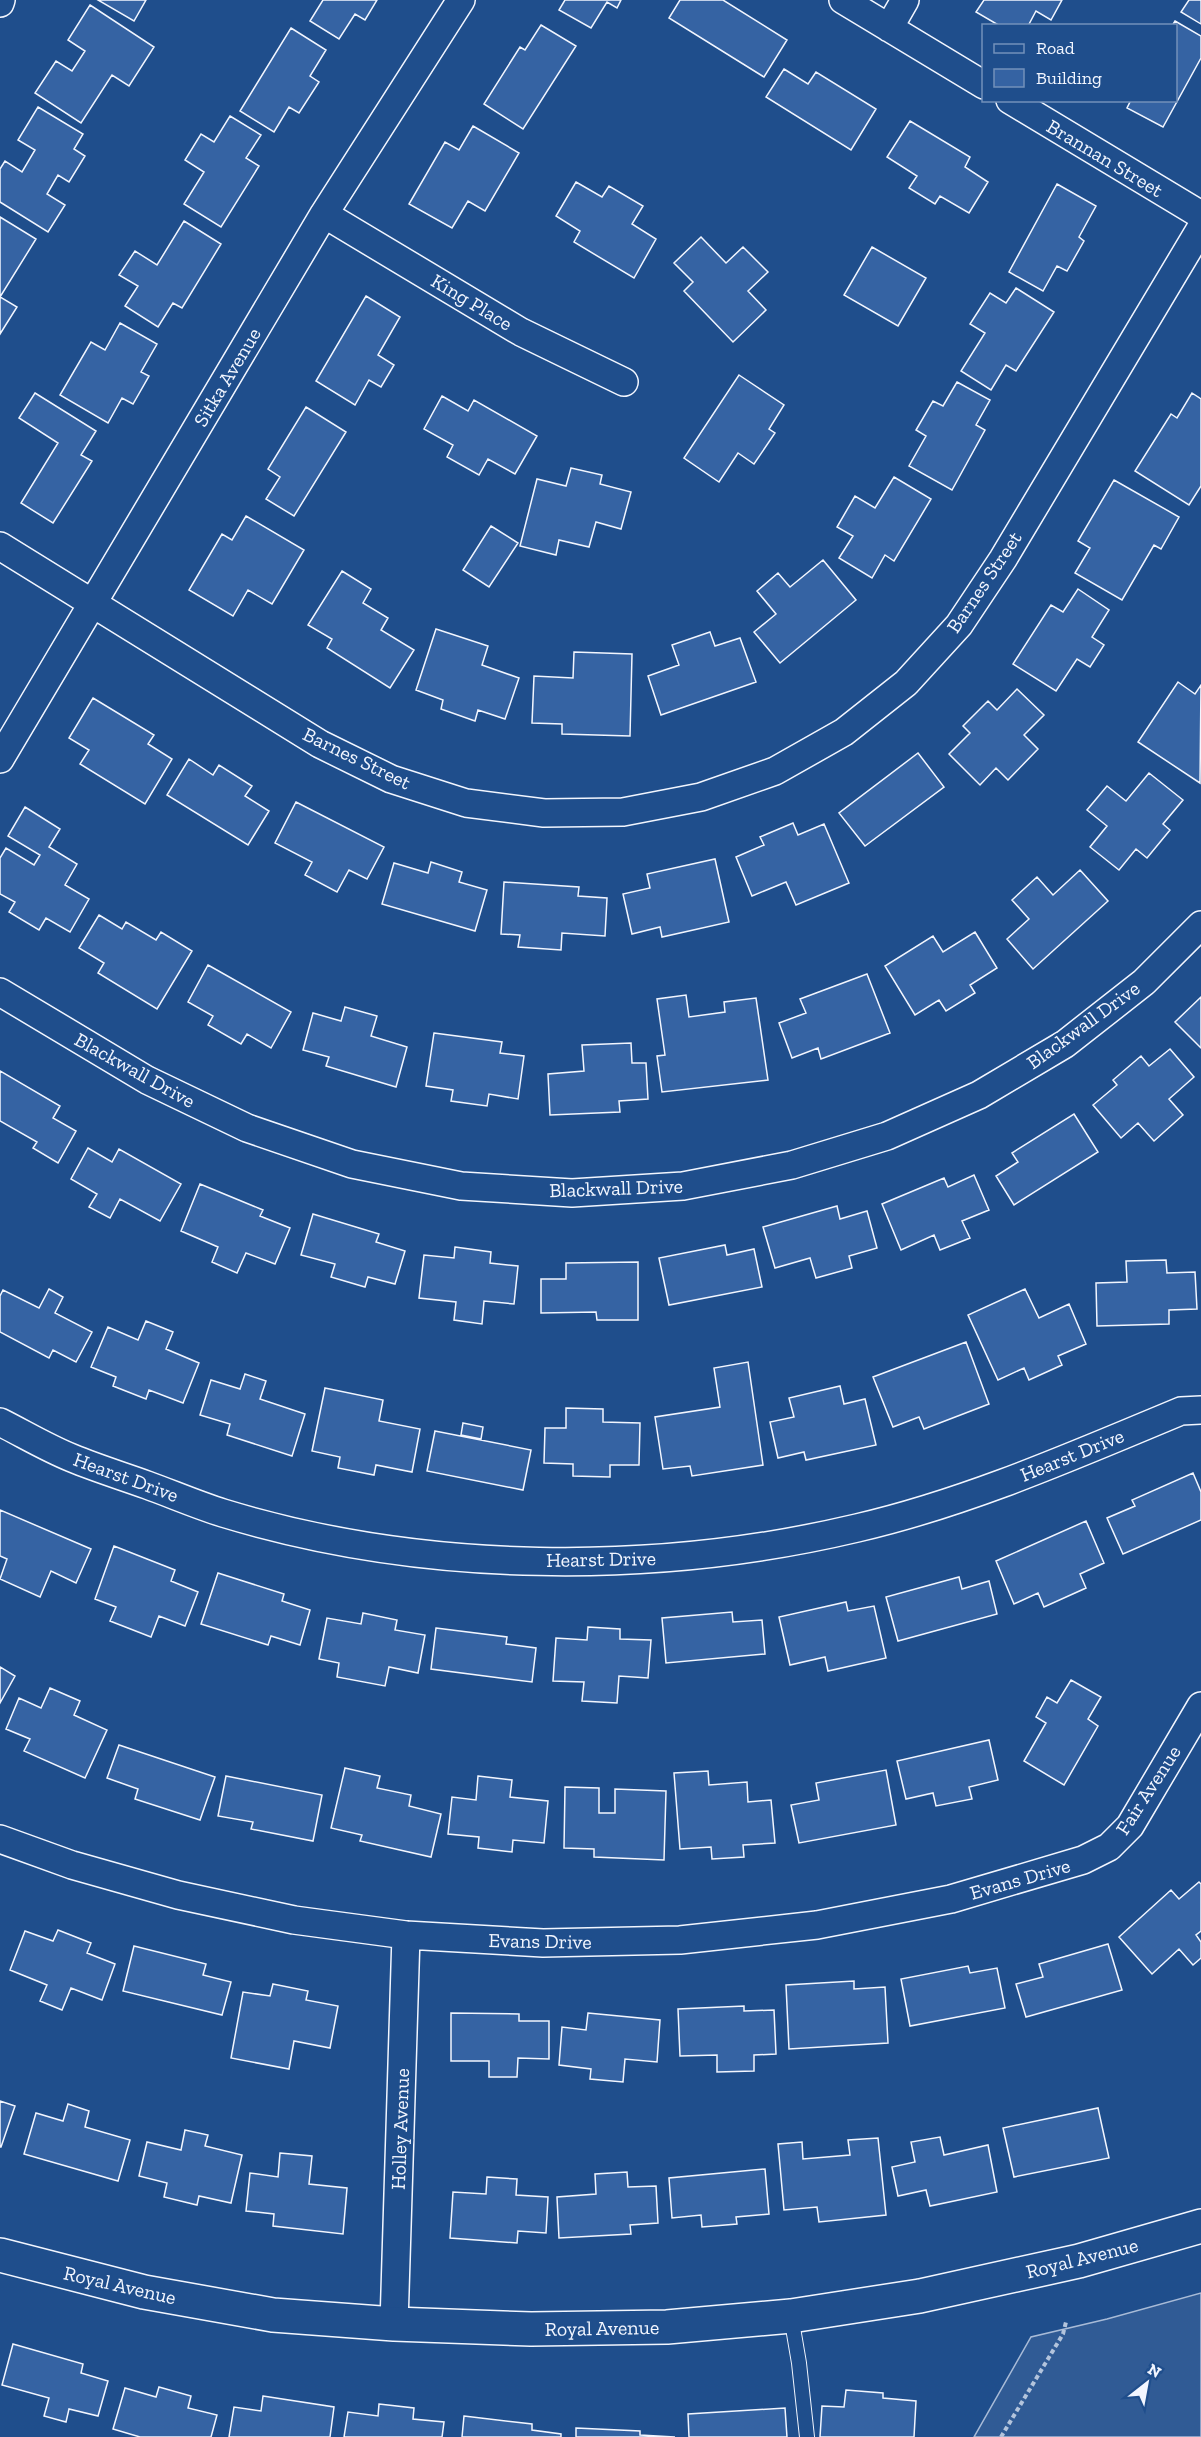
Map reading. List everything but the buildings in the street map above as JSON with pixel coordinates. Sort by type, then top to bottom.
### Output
[{"type":"main road","name":"Royal Avenue","points":[[0,2255],[144,2292],[273,2315],[394,2324],[531,2329],[644,2327],[790,2316],[920,2296],[1057,2266],[1201,2226]]},
{"type":"street","name":"Sitka Avenue","points":[[0,759],[324,214],[461,0]]},
{"type":"street","points":[[843,0],[982,84]]},
{"type":"street","points":[[889,28],[905,0]]},
{"type":"street","name":"Brannan Street","points":[[1013,102],[1201,215]]},
{"type":"street","name":"King Place","points":[[324,214],[521,332],[624,382]]},
{"type":"street","name":"Barnes Street","points":[[0,546],[320,744],[391,779],[466,803],[544,813],[623,812],[701,797],[775,771],[844,732],[906,683],[959,625],[1009,549],[1201,228]]},
{"type":"street","name":"Blackwall Drive","points":[[0,992],[147,1080],[247,1128],[352,1164],[461,1186],[572,1193],[693,1184],[792,1166],[888,1136],[979,1095],[1065,1044],[1144,982],[1201,926]]},
{"type":"street","name":"Hearst Drive","points":[[0,1422],[72,1458],[222,1513],[304,1534],[388,1548],[480,1559],[573,1562],[674,1557],[766,1546],[857,1528],[947,1503],[1035,1472],[1181,1411],[1201,1410]]},
{"type":"street","name":"Fair Avenue","points":[[1083,1860],[1109,1847],[1130,1826],[1201,1706]]},
{"type":"street","name":"Evans Drive","points":[[0,1839],[72,1865],[178,1895],[294,1920],[406,1935],[543,1943],[680,1940],[817,1925],[951,1899],[1083,1860]]},
{"type":"street","name":"Holley Avenue","points":[[394,2324],[406,1935]]},
{"type":"lane","points":[[790,2316],[799,2363],[807,2437]]},
{"type":"path","points":[[1001,2437],[1063,2334],[1066,2322]]},
{"type":"shaded area","points":[[1201,2293],[1201,2437],[974,2437],[1031,2337]]}]
